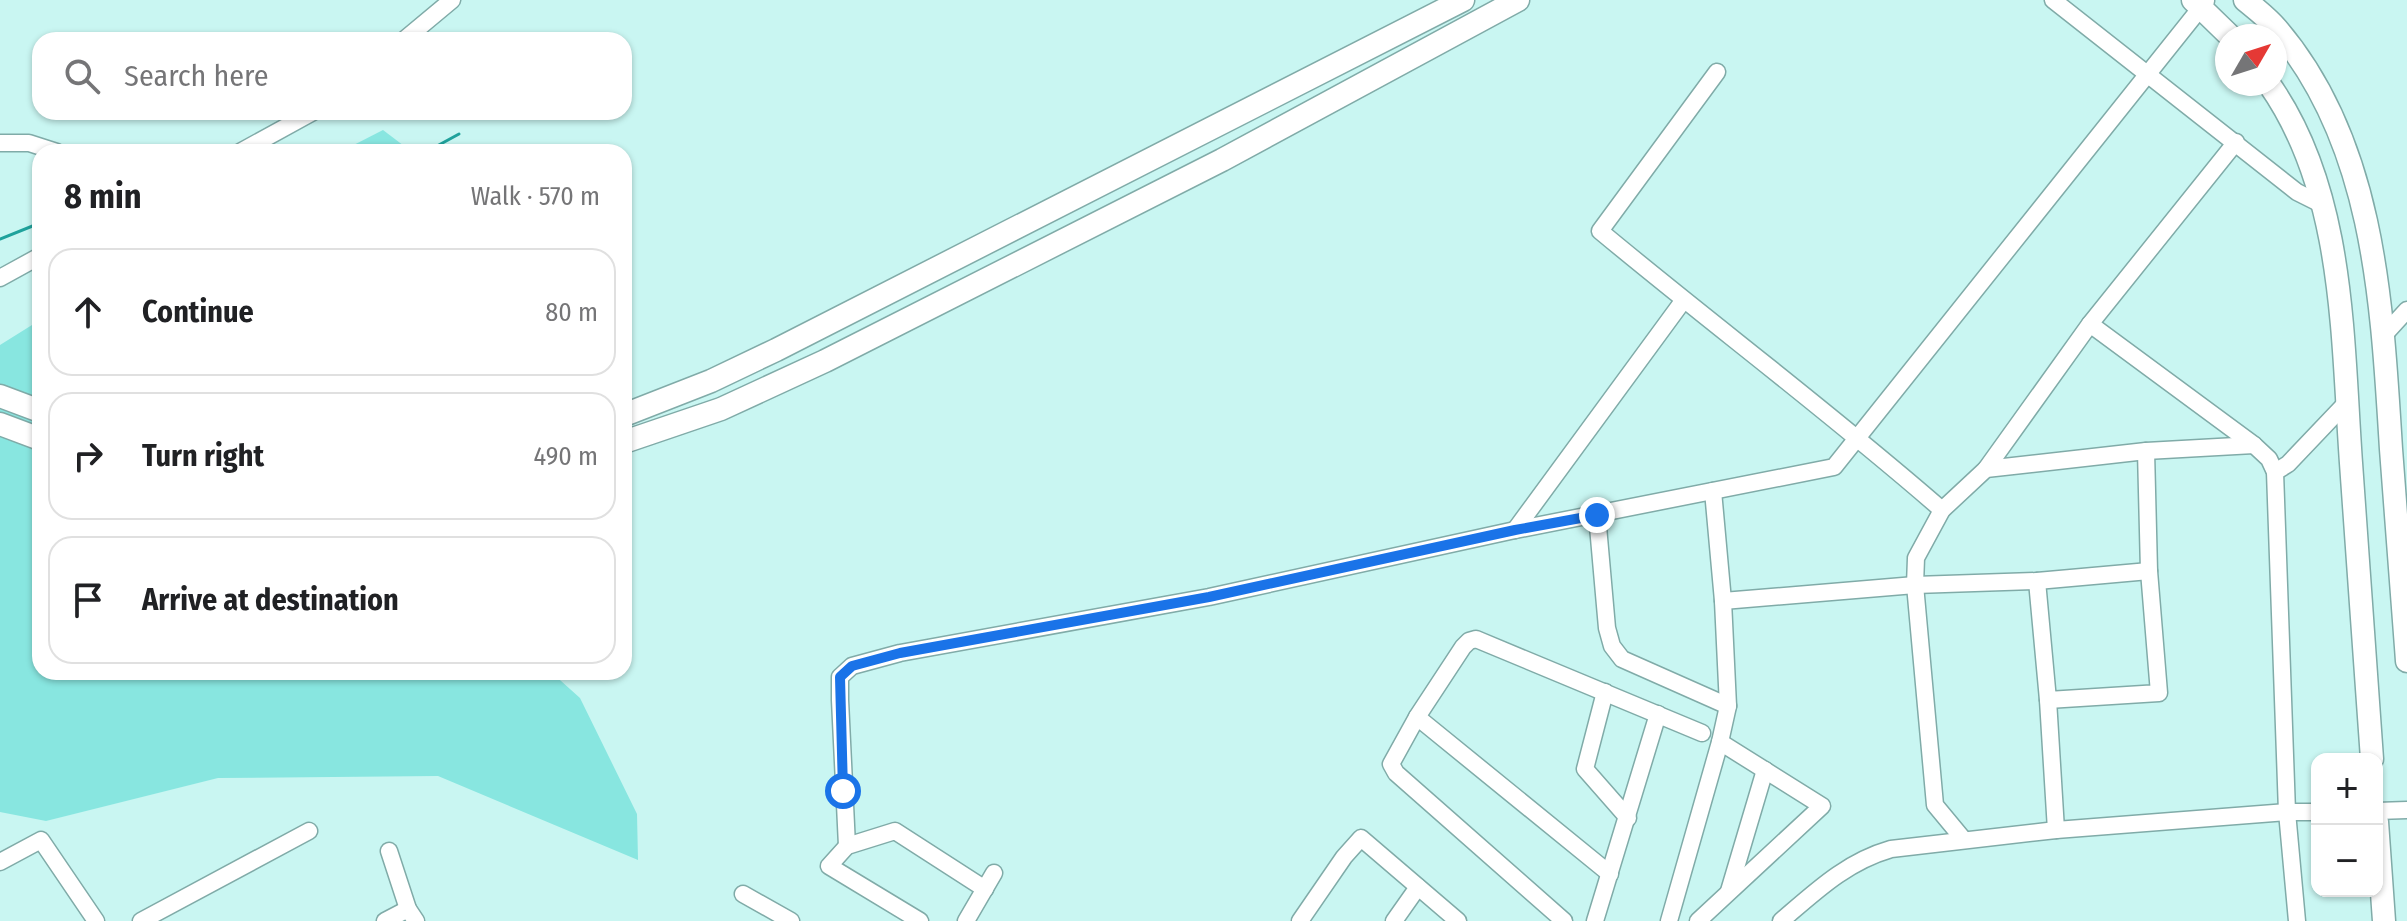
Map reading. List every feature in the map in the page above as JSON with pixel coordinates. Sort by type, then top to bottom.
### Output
[{"type":"highway","points":[[632,412],[711,381],[776,350],[1463,0]]},
{"type":"highway","points":[[632,439],[721,409],[825,361],[1222,160],[1518,0]]},
{"type":"highway","points":[[2245,0],[2276,28],[2315,81],[2339,133],[2368,226],[2384,335],[2407,661]]},
{"type":"highway","points":[[2201,2],[2220,24]]},
{"type":"highway","points":[[2277,96],[2303,146],[2323,205],[2341,320],[2372,753]]},
{"type":"highway","points":[[0,396],[32,408]]},
{"type":"highway","points":[[0,424],[32,436]]},
{"type":"highway","points":[[2377,825],[2384,921]]},
{"type":"street","points":[[414,32],[452,0]]},
{"type":"street","points":[[2053,0],[2297,192],[2323,205]]},
{"type":"street","points":[[847,846],[840,677],[852,666],[929,647],[1209,597],[1515,530],[1834,467],[2201,2]]},
{"type":"street","points":[[1717,72],[1600,231],[1683,301],[1859,438],[1942,510]]},
{"type":"street","points":[[255,144],[298,120]]},
{"type":"street","points":[[1964,840],[1935,805],[1915,585],[1916,558],[1942,510],[1986,469],[2090,324],[2236,142]]},
{"type":"street","points":[[0,143],[32,144]]},
{"type":"street","points":[[0,278],[32,260]]},
{"type":"street","points":[[1515,530],[1683,301]]},
{"type":"street","points":[[2384,335],[2407,310]]},
{"type":"street","points":[[2090,324],[2254,445],[2269,459],[2275,472],[2287,812],[2297,921]]},
{"type":"street","points":[[2275,472],[2288,464],[2347,402]]},
{"type":"street","points":[[1986,469],[2146,451],[2254,445]]},
{"type":"street","points":[[2048,700],[2159,693],[2149,571],[2146,451]]},
{"type":"street","points":[[1669,921],[1728,706],[1713,491]]},
{"type":"street","points":[[1597,515],[1607,628],[1612,646],[1622,659],[1728,706]]},
{"type":"street","points":[[1723,601],[1915,585],[2037,581],[2149,571]]},
{"type":"street","points":[[2037,581],[2056,830]]},
{"type":"street","points":[[1564,921],[1396,773],[1391,764],[1417,717],[1463,647],[1476,639],[1702,733]]},
{"type":"street","points":[[1605,692],[1585,769],[1628,818]]},
{"type":"street","points":[[1595,921],[1658,714]]},
{"type":"street","points":[[1417,717],[1610,874]]},
{"type":"street","points":[[1698,921],[1822,806],[1720,742]]},
{"type":"street","points":[[1729,894],[1765,770]]},
{"type":"street","points":[[2383,811],[2407,810]]},
{"type":"street","points":[[1781,921],[1840,871],[1865,856],[1891,849],[2056,830],[2311,812]]},
{"type":"street","points":[[141,921],[309,831]]},
{"type":"street","points":[[920,921],[829,866],[847,846],[895,831],[985,889]]},
{"type":"street","points":[[1300,921],[1344,857],[1361,838],[1458,921]]},
{"type":"street","points":[[0,862],[41,840],[96,921]]},
{"type":"street","points":[[385,921],[412,915],[389,851]]},
{"type":"street","points":[[966,921],[994,873]]},
{"type":"street","points":[[1394,921],[1418,887]]},
{"type":"street","points":[[743,894],[791,921]]},
{"type":"shaded area","points":[[383,130],[401,144],[356,144]]},
{"type":"shaded area","points":[[32,325],[32,680],[560,680],[580,698],[637,814],[638,860],[438,776],[218,778],[46,821],[0,812],[0,345]]},
{"type":"waterway","points":[[441,144],[459,134]]},
{"type":"waterway","points":[[0,239],[32,226]]},
{"type":"route","points":[[843,791],[840,677],[852,666],[929,647],[1209,597],[1597,515]]}]
